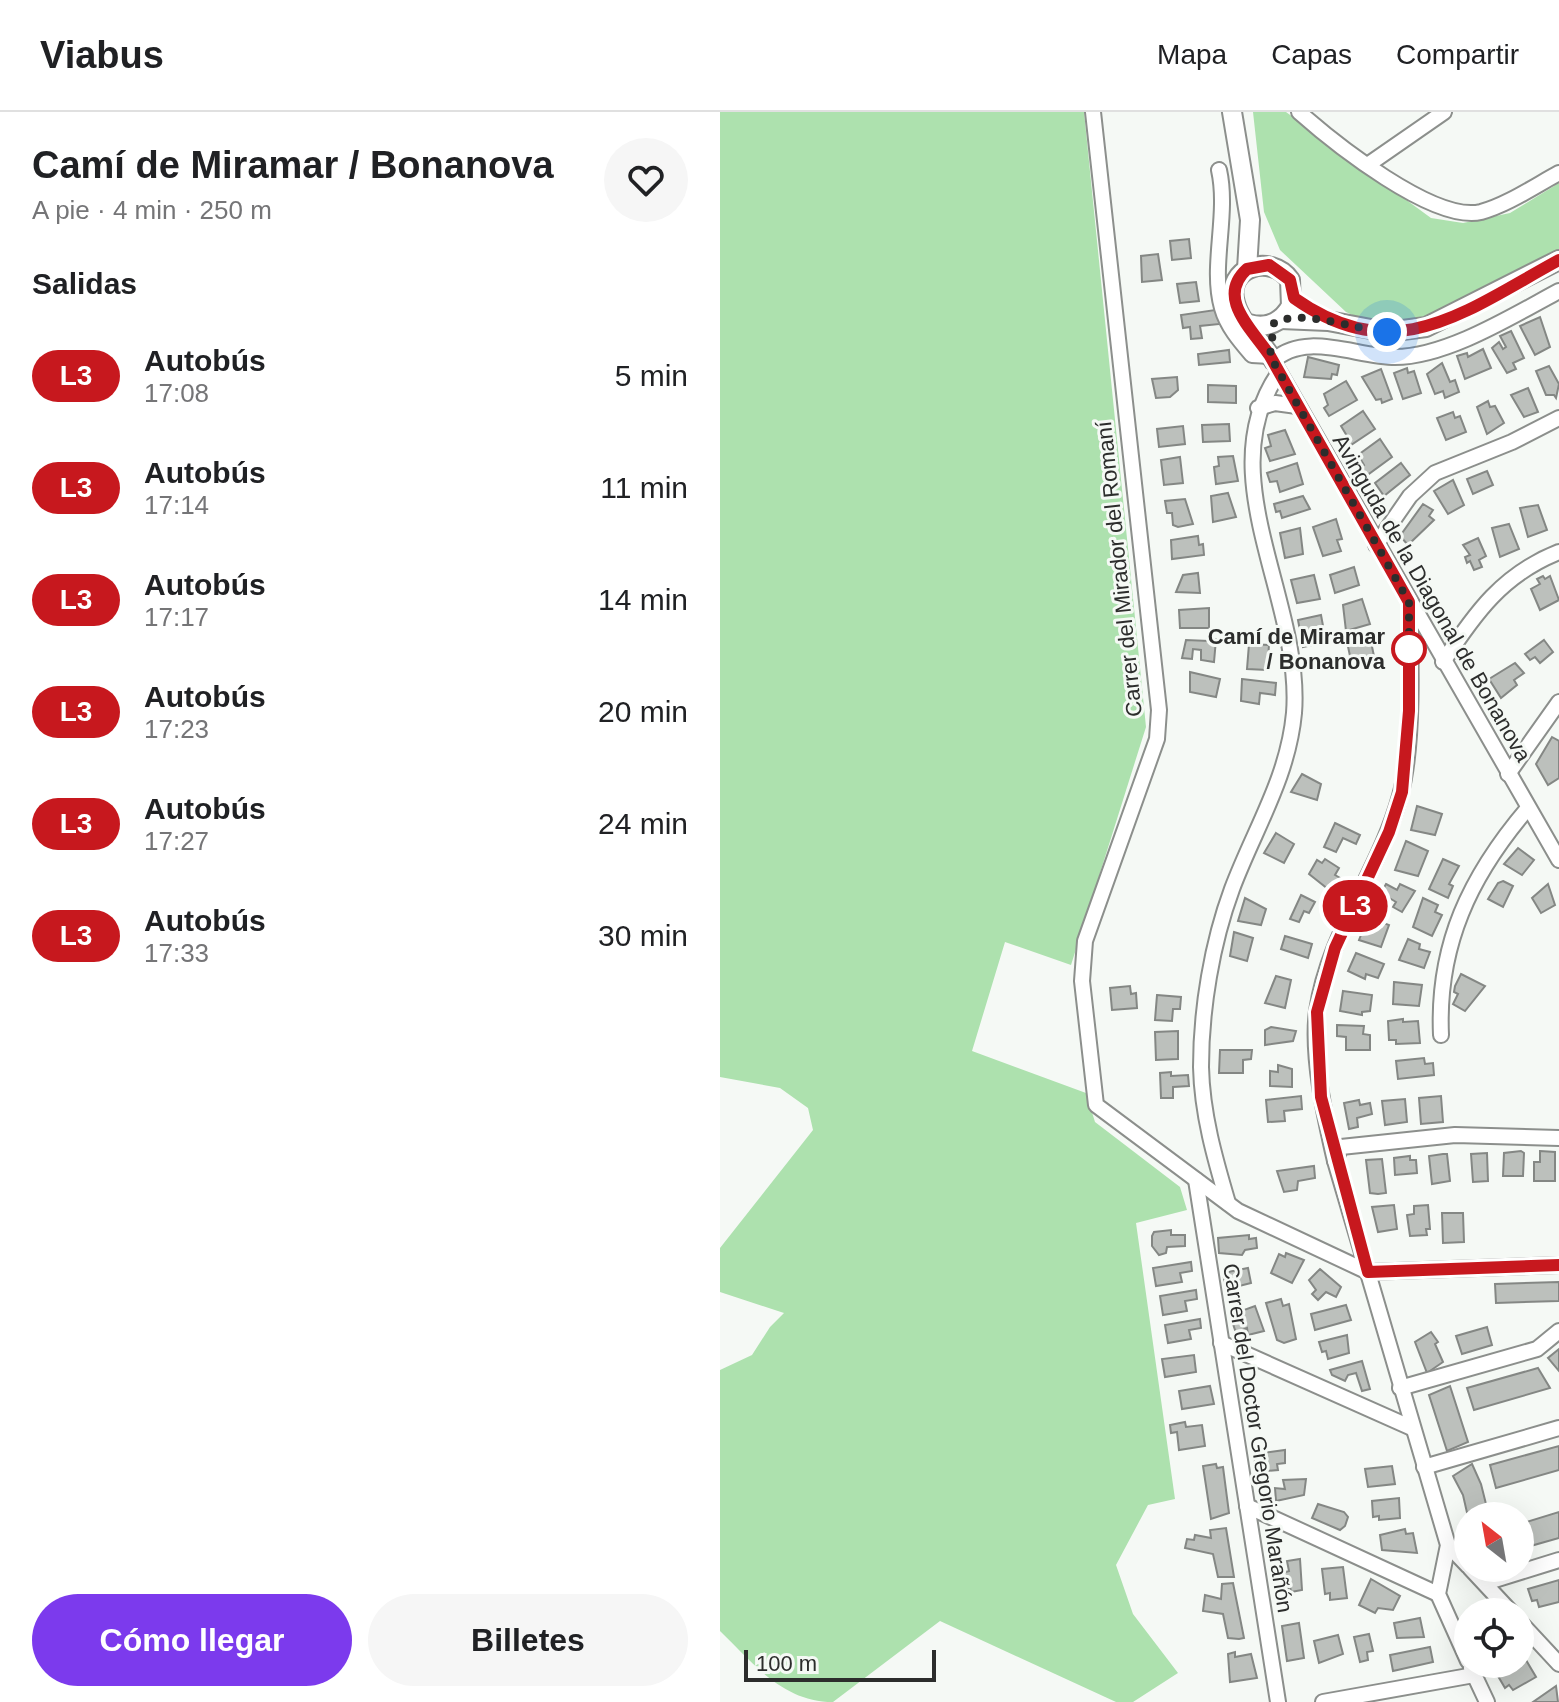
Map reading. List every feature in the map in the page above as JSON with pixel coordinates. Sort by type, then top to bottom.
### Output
[{"type":"street","name":"Carrer del Mirador del Romaní","points":[[1093,112],[1159,710],[1157,739],[1085,941],[1082,981],[1096,1105],[1196,1180]]},
{"type":"street","points":[[1232,112],[1250,220],[1247,269],[1235,284],[1233,293],[1242,318],[1249,324],[1273,364]]},
{"type":"street","points":[[1299,112],[1369,164],[1439,209],[1480,212],[1559,173]]},
{"type":"street","points":[[1369,164],[1444,112]]},
{"type":"street","points":[[1219,170],[1224,210],[1221,306],[1226,320],[1252,355],[1273,364]]},
{"type":"street","points":[[1250,220],[1269,265],[1290,280],[1294,298],[1328,321]]},
{"type":"street","points":[[1249,324],[1261,327],[1278,321],[1328,321],[1368,331],[1426,327],[1559,260]]},
{"type":"street","points":[[1247,269],[1269,265]]},
{"type":"street","points":[[1273,364],[1292,349],[1312,346],[1370,356],[1424,353],[1447,346],[1559,291]]},
{"type":"street","points":[[1228,1203],[1211,1144],[1201,1068],[1217,936],[1232,888],[1264,822],[1286,759],[1294,713],[1293,662],[1262,526],[1250,452],[1258,408],[1273,364],[1278,321],[1294,298]]},
{"type":"street","name":"Avinguda de la Diagonal de Bonanova","points":[[1273,364],[1559,860]]},
{"type":"street","points":[[1258,408],[1275,403],[1297,406]]},
{"type":"street","points":[[1376,545],[1410,496],[1435,473],[1512,442],[1559,418]]},
{"type":"street","points":[[1443,662],[1472,616],[1505,581],[1559,552]]},
{"type":"street","points":[[1409,602],[1409,711],[1402,792],[1389,832],[1335,948],[1317,1012],[1321,1097],[1400,1388],[1448,1545],[1454,1551]]},
{"type":"street","points":[[1508,774],[1559,702]]},
{"type":"street","points":[[1441,1035],[1439,994],[1446,954],[1462,908],[1482,871],[1528,808]]},
{"type":"street","points":[[1335,1149],[1455,1135],[1559,1138]]},
{"type":"street","points":[[1196,1180],[1228,1203],[1368,1272],[1559,1265]]},
{"type":"street","name":"Carrer del Doctor Gregorio Marañón","points":[[1196,1180],[1278,1702]]},
{"type":"street","points":[[1400,1388],[1537,1349],[1559,1331]]},
{"type":"street","points":[[1221,1343],[1412,1428]]},
{"type":"street","points":[[1424,1467],[1559,1428]]},
{"type":"street","points":[[1247,1506],[1438,1594]]},
{"type":"street","points":[[1448,1545],[1438,1594],[1454,1629]]},
{"type":"street","points":[[1498,1598],[1485,1583],[1559,1560]]},
{"type":"street","points":[[1534,1637],[1559,1664]]},
{"type":"street","points":[[1323,1702],[1454,1671]]},
{"type":"street","points":[[1476,1678],[1487,1702]]},
{"type":"green space","points":[[720,112],[1084,112],[1146,727],[1071,965],[1005,942],[972,1051],[1086,1093],[1095,1122],[1180,1187],[1187,1210],[1136,1223],[1175,1499],[1148,1505],[1116,1565],[1133,1614],[1178,1673],[1133,1702],[1116,1702],[940,1621],[833,1702],[815,1700],[784,1688],[770,1678],[720,1631],[720,1370],[752,1355],[770,1327],[784,1313],[720,1292],[720,1248],[813,1130],[808,1108],[780,1088],[720,1077]]},
{"type":"green space","points":[[1253,112],[1286,112],[1431,218],[1463,223],[1510,213],[1559,183],[1559,249],[1444,313],[1403,320],[1363,320],[1346,312],[1280,250],[1264,212]]},
{"type":"building","points":[[1189,239],[1191,258],[1172,260],[1170,241]]},
{"type":"building","points":[[1158,254],[1162,280],[1142,282],[1141,256]]},
{"type":"building","points":[[1196,282],[1199,301],[1180,303],[1177,284]]},
{"type":"building","points":[[1215,310],[1220,324],[1200,326],[1202,338],[1191,339],[1190,327],[1183,328],[1181,315]]},
{"type":"building","points":[[1540,317],[1550,347],[1535,355],[1520,326]]},
{"type":"building","points":[[1511,331],[1524,358],[1513,363],[1516,369],[1507,373],[1492,348],[1499,342],[1503,349],[1506,347],[1500,336]]},
{"type":"building","points":[[1483,349],[1491,368],[1465,379],[1457,356],[1467,353],[1468,357]]},
{"type":"building","points":[[1229,350],[1230,362],[1199,365],[1198,354]]},
{"type":"building","points":[[1308,357],[1339,365],[1337,375],[1332,374],[1331,379],[1304,377]]},
{"type":"building","points":[[1442,363],[1450,382],[1455,380],[1459,392],[1445,398],[1443,391],[1435,394],[1427,374]]},
{"type":"building","points":[[1549,366],[1559,384],[1556,398],[1546,395],[1536,371]]},
{"type":"building","points":[[1407,368],[1408,373],[1414,371],[1421,393],[1403,399],[1394,373]]},
{"type":"building","points":[[1381,369],[1392,399],[1382,403],[1381,399],[1376,400],[1362,377]]},
{"type":"building","points":[[1177,377],[1178,390],[1170,397],[1156,398],[1152,379]]},
{"type":"building","points":[[1346,381],[1357,400],[1329,416],[1324,408],[1328,405],[1324,394]]},
{"type":"building","points":[[1208,385],[1236,386],[1236,403],[1208,402]]},
{"type":"building","points":[[1528,388],[1538,412],[1524,417],[1511,395]]},
{"type":"building","points":[[1488,401],[1490,407],[1495,406],[1504,423],[1487,434],[1477,407]]},
{"type":"building","points":[[1363,411],[1375,429],[1348,447],[1343,439],[1347,436],[1341,426]]},
{"type":"building","points":[[1453,412],[1455,418],[1460,416],[1466,432],[1446,440],[1437,418]]},
{"type":"building","points":[[1229,424],[1230,441],[1203,442],[1202,425]]},
{"type":"building","points":[[1183,426],[1185,444],[1159,447],[1157,429]]},
{"type":"building","points":[[1285,430],[1295,454],[1270,461],[1265,448],[1271,446],[1268,435]]},
{"type":"building","points":[[1380,439],[1392,457],[1366,476],[1360,468],[1364,465],[1358,455]]},
{"type":"building","points":[[1233,456],[1238,481],[1216,484],[1214,467],[1219,466],[1218,457]]},
{"type":"building","points":[[1180,457],[1183,483],[1164,485],[1161,460]]},
{"type":"building","points":[[1297,463],[1303,484],[1280,492],[1277,481],[1270,482],[1267,473]]},
{"type":"building","points":[[1401,463],[1410,475],[1384,496],[1375,483]]},
{"type":"building","points":[[1487,471],[1493,485],[1473,494],[1467,479]]},
{"type":"building","points":[[1453,480],[1464,505],[1448,514],[1434,491]]},
{"type":"building","points":[[1228,493],[1236,517],[1213,522],[1211,496]]},
{"type":"building","points":[[1303,496],[1310,509],[1282,518],[1280,511],[1276,512],[1274,504]]},
{"type":"building","points":[[1185,499],[1193,524],[1178,527],[1173,525],[1172,513],[1167,513],[1165,501]]},
{"type":"building","points":[[1423,504],[1433,510],[1429,516],[1434,520],[1408,545],[1400,536]]},
{"type":"building","points":[[1538,505],[1547,530],[1528,537],[1520,508]]},
{"type":"building","points":[[1336,519],[1342,539],[1337,540],[1341,551],[1323,556],[1313,527]]},
{"type":"building","points":[[1509,524],[1519,549],[1500,557],[1492,528]]},
{"type":"building","points":[[1300,528],[1303,554],[1285,558],[1280,533]]},
{"type":"building","points":[[1198,536],[1204,555],[1172,559],[1171,540]]},
{"type":"building","points":[[1478,538],[1486,556],[1479,560],[1482,567],[1474,570],[1470,561],[1467,563],[1465,557],[1470,555],[1463,545]]},
{"type":"building","points":[[1354,567],[1359,585],[1335,593],[1330,575]]},
{"type":"building","points":[[1198,573],[1200,593],[1176,592],[1183,575]]},
{"type":"building","points":[[1314,575],[1320,599],[1297,603],[1291,580]]},
{"type":"building","points":[[1543,576],[1545,579],[1550,576],[1559,600],[1540,610],[1531,589],[1540,584],[1537,579]]},
{"type":"building","points":[[1362,599],[1370,624],[1346,631],[1343,605]]},
{"type":"building","points":[[1209,608],[1209,628],[1180,628],[1179,610]]},
{"type":"building","points":[[1321,615],[1326,642],[1303,647],[1298,620]]},
{"type":"building","points":[[1370,637],[1375,661],[1352,665],[1347,642]]},
{"type":"building","points":[[1209,638],[1216,639],[1214,662],[1201,660],[1201,650],[1193,649],[1192,659],[1182,658],[1186,640],[1209,641]]},
{"type":"building","points":[[1544,640],[1553,652],[1540,663],[1535,657],[1530,660],[1525,654]]},
{"type":"building","points":[[1249,644],[1269,645],[1267,670],[1247,669]]},
{"type":"building","points":[[1515,663],[1524,673],[1514,680],[1517,685],[1501,698],[1489,679]]},
{"type":"building","points":[[1190,672],[1220,679],[1216,697],[1190,692]]},
{"type":"building","points":[[1242,679],[1276,683],[1275,695],[1260,693],[1259,704],[1241,701]]},
{"type":"building","points":[[1552,737],[1559,741],[1559,778],[1548,785],[1536,764]]},
{"type":"building","points":[[1302,774],[1321,784],[1317,800],[1291,792]]},
{"type":"building","points":[[1417,806],[1442,814],[1435,835],[1411,830]]},
{"type":"building","points":[[1335,823],[1360,835],[1356,844],[1343,838],[1336,852],[1324,847]]},
{"type":"building","points":[[1276,833],[1294,844],[1284,863],[1264,853]]},
{"type":"building","points":[[1406,841],[1428,851],[1418,876],[1395,870]]},
{"type":"building","points":[[1518,848],[1534,860],[1522,875],[1504,864]]},
{"type":"building","points":[[1325,859],[1339,868],[1335,875],[1342,879],[1333,893],[1309,874],[1317,860],[1322,863]]},
{"type":"building","points":[[1443,859],[1459,866],[1449,884],[1453,886],[1448,898],[1429,889]]},
{"type":"building","points":[[1503,881],[1513,886],[1503,907],[1488,899],[1498,883]]},
{"type":"building","points":[[1386,884],[1397,890],[1400,884],[1415,891],[1402,912],[1393,907],[1396,902],[1381,893]]},
{"type":"building","points":[[1548,884],[1555,905],[1541,913],[1532,898]]},
{"type":"building","points":[[1301,895],[1315,902],[1309,913],[1304,911],[1299,922],[1290,919]]},
{"type":"building","points":[[1245,898],[1266,909],[1261,925],[1238,921]]},
{"type":"building","points":[[1423,898],[1438,905],[1435,912],[1442,915],[1432,936],[1413,927]]},
{"type":"building","points":[[1368,917],[1389,925],[1381,947],[1359,940]]},
{"type":"building","points":[[1234,932],[1253,938],[1247,961],[1230,956]]},
{"type":"building","points":[[1285,936],[1312,944],[1308,958],[1281,949]]},
{"type":"building","points":[[1408,939],[1420,944],[1419,949],[1430,952],[1424,968],[1399,960]]},
{"type":"building","points":[[1356,953],[1384,964],[1378,978],[1366,974],[1365,979],[1348,971]]},
{"type":"building","points":[[1461,974],[1485,986],[1465,1011],[1453,1004],[1458,994],[1454,992],[1455,986]]},
{"type":"building","points":[[1276,976],[1291,980],[1285,1008],[1265,1003]]},
{"type":"building","points":[[1394,982],[1422,985],[1419,1006],[1393,1004]]},
{"type":"building","points":[[1130,986],[1131,994],[1136,993],[1137,1008],[1112,1010],[1110,988]]},
{"type":"building","points":[[1343,991],[1372,995],[1370,1011],[1362,1012],[1362,1015],[1340,1011]]},
{"type":"building","points":[[1157,995],[1181,997],[1180,1009],[1173,1009],[1172,1021],[1155,1020]]},
{"type":"building","points":[[1403,1019],[1403,1022],[1418,1021],[1420,1043],[1396,1044],[1396,1040],[1389,1040],[1388,1021]]},
{"type":"building","points":[[1337,1025],[1364,1026],[1363,1034],[1370,1035],[1370,1050],[1346,1050],[1346,1037],[1337,1036]]},
{"type":"building","points":[[1271,1027],[1296,1031],[1293,1041],[1265,1045],[1265,1030]]},
{"type":"building","points":[[1178,1031],[1178,1059],[1156,1060],[1155,1032]]},
{"type":"building","points":[[1220,1050],[1252,1050],[1251,1059],[1243,1060],[1243,1073],[1219,1073]]},
{"type":"building","points":[[1424,1058],[1425,1064],[1433,1063],[1434,1075],[1398,1079],[1396,1061]]},
{"type":"building","points":[[1278,1065],[1292,1069],[1292,1087],[1270,1086],[1270,1071],[1278,1072]]},
{"type":"building","points":[[1171,1072],[1171,1076],[1188,1075],[1189,1086],[1173,1087],[1173,1098],[1161,1098],[1160,1073]]},
{"type":"building","points":[[1301,1096],[1302,1109],[1284,1111],[1285,1121],[1268,1122],[1266,1100]]},
{"type":"building","points":[[1441,1096],[1443,1122],[1421,1124],[1419,1098]]},
{"type":"building","points":[[1405,1099],[1407,1122],[1385,1125],[1382,1101]]},
{"type":"building","points":[[1359,1100],[1360,1105],[1370,1103],[1372,1114],[1357,1118],[1358,1127],[1349,1129],[1344,1103]]},
{"type":"building","points":[[1540,1151],[1555,1152],[1555,1181],[1534,1181],[1534,1162],[1540,1162]]},
{"type":"building","points":[[1487,1153],[1488,1181],[1473,1182],[1471,1154]]},
{"type":"building","points":[[1504,1153],[1524,1153],[1523,1176],[1503,1176]]},
{"type":"building","points":[[1447,1154],[1450,1181],[1432,1184],[1429,1156]]},
{"type":"building","points":[[1410,1156],[1410,1160],[1416,1160],[1417,1173],[1395,1175],[1394,1158]]},
{"type":"building","points":[[1382,1159],[1386,1193],[1370,1193],[1366,1160]]},
{"type":"building","points":[[1314,1166],[1315,1178],[1298,1181],[1297,1190],[1284,1192],[1277,1171]]},
{"type":"building","points":[[1394,1205],[1397,1229],[1378,1232],[1372,1207]]},
{"type":"building","points":[[1428,1205],[1430,1229],[1426,1229],[1427,1235],[1410,1236],[1407,1215],[1414,1214],[1414,1206]]},
{"type":"building","points":[[1442,1213],[1463,1213],[1464,1242],[1443,1243]]},
{"type":"building","points":[[1171,1230],[1171,1235],[1185,1235],[1185,1246],[1167,1247],[1166,1253],[1159,1255],[1152,1246],[1152,1236],[1154,1232]]},
{"type":"building","points":[[1249,1235],[1249,1239],[1256,1238],[1257,1248],[1245,1250],[1242,1255],[1219,1253],[1218,1238]]},
{"type":"building","points":[[1286,1253],[1304,1260],[1292,1283],[1271,1273],[1279,1254],[1285,1257]]},
{"type":"building","points":[[1191,1262],[1192,1271],[1180,1273],[1182,1282],[1156,1286],[1153,1268]]},
{"type":"building","points":[[1248,1268],[1251,1283],[1239,1286],[1239,1292],[1227,1295],[1223,1273]]},
{"type":"building","points":[[1320,1269],[1341,1287],[1336,1297],[1326,1292],[1318,1300],[1312,1294],[1316,1290],[1309,1280]]},
{"type":"building","points":[[1559,1282],[1559,1301],[1496,1303],[1495,1284]]},
{"type":"building","points":[[1196,1290],[1197,1299],[1185,1301],[1187,1311],[1163,1315],[1160,1296]]},
{"type":"building","points":[[1281,1299],[1283,1306],[1289,1304],[1296,1339],[1284,1343],[1277,1340],[1266,1303]]},
{"type":"building","points":[[1346,1305],[1351,1320],[1315,1330],[1311,1314]]},
{"type":"building","points":[[1255,1306],[1264,1331],[1248,1335],[1247,1328],[1236,1333],[1230,1315]]},
{"type":"building","points":[[1200,1319],[1201,1328],[1189,1330],[1191,1339],[1168,1343],[1165,1325]]},
{"type":"building","points":[[1487,1327],[1492,1345],[1462,1354],[1456,1336]]},
{"type":"building","points":[[1431,1332],[1438,1342],[1435,1344],[1443,1362],[1427,1373],[1415,1342]]},
{"type":"building","points":[[1347,1335],[1349,1353],[1328,1359],[1319,1342]]},
{"type":"building","points":[[1559,1349],[1559,1371],[1548,1358]]},
{"type":"building","points":[[1194,1355],[1196,1372],[1165,1377],[1162,1359]]},
{"type":"building","points":[[1362,1361],[1370,1389],[1362,1391],[1356,1373],[1348,1375],[1345,1381],[1332,1375],[1330,1370]]},
{"type":"building","points":[[1538,1368],[1550,1388],[1474,1410],[1467,1388]]},
{"type":"building","points":[[1210,1386],[1214,1404],[1182,1409],[1179,1391]]},
{"type":"building","points":[[1450,1386],[1468,1442],[1447,1451],[1429,1395]]},
{"type":"building","points":[[1185,1422],[1186,1427],[1202,1425],[1205,1446],[1179,1450],[1177,1432],[1171,1433],[1170,1425]]},
{"type":"building","points":[[1559,1446],[1559,1470],[1496,1488],[1490,1465]]},
{"type":"building","points":[[1285,1450],[1285,1463],[1277,1464],[1278,1470],[1256,1472],[1254,1454]]},
{"type":"building","points":[[1216,1464],[1217,1468],[1223,1467],[1229,1513],[1211,1519],[1203,1466]]},
{"type":"building","points":[[1472,1464],[1486,1502],[1465,1502],[1453,1476]]},
{"type":"building","points":[[1392,1466],[1395,1484],[1368,1487],[1365,1469]]},
{"type":"building","points":[[1306,1479],[1304,1495],[1276,1501],[1275,1488],[1285,1489],[1283,1480]]},
{"type":"building","points":[[1399,1498],[1400,1518],[1379,1520],[1379,1516],[1373,1517],[1372,1501]]},
{"type":"building","points":[[1318,1504],[1344,1512],[1348,1517],[1345,1526],[1340,1530],[1312,1518]]},
{"type":"building","points":[[1559,1512],[1559,1538],[1534,1545],[1534,1520]]},
{"type":"building","points":[[1226,1528],[1234,1577],[1218,1577],[1213,1554],[1185,1548],[1187,1539],[1194,1540],[1195,1535],[1211,1538],[1210,1530]]},
{"type":"building","points":[[1405,1529],[1406,1534],[1413,1533],[1417,1553],[1382,1550],[1380,1535]]},
{"type":"building","points":[[1300,1559],[1302,1590],[1291,1592],[1290,1586],[1275,1593],[1272,1576],[1289,1571],[1287,1561]]},
{"type":"building","points":[[1343,1567],[1347,1598],[1330,1600],[1330,1593],[1325,1594],[1322,1569]]},
{"type":"building","points":[[1371,1579],[1400,1596],[1393,1610],[1378,1608],[1375,1613],[1359,1605]]},
{"type":"building","points":[[1559,1580],[1559,1602],[1539,1607],[1528,1589]]},
{"type":"building","points":[[1233,1583],[1244,1638],[1239,1639],[1228,1638],[1223,1614],[1203,1611],[1205,1595],[1221,1599],[1222,1584]]},
{"type":"building","points":[[1420,1618],[1424,1637],[1397,1638],[1394,1623]]},
{"type":"building","points":[[1299,1623],[1304,1658],[1287,1661],[1282,1626]]},
{"type":"building","points":[[1369,1634],[1373,1651],[1367,1652],[1368,1660],[1360,1662],[1354,1637]]},
{"type":"building","points":[[1338,1635],[1343,1654],[1319,1663],[1314,1641]]},
{"type":"building","points":[[1430,1647],[1433,1662],[1393,1671],[1390,1655]]},
{"type":"building","points":[[1235,1652],[1235,1657],[1251,1654],[1257,1678],[1230,1682],[1228,1654]]},
{"type":"building","points":[[1534,1674],[1536,1677],[1513,1690],[1509,1685],[1505,1688],[1499,1678],[1534,1678]]},
{"type":"building","points":[[1556,1686],[1558,1702],[1533,1702]]},
{"type":"bus line","name":"L3","points":[[1559,260],[1444,321],[1407,331],[1368,331],[1328,321],[1294,298],[1285,273],[1269,265],[1247,269],[1240,275],[1233,293],[1234,303],[1242,318],[1270,356],[1409,602],[1409,711],[1402,792],[1389,832],[1335,948],[1317,1012],[1321,1097],[1335,1161],[1368,1272],[1559,1265]]},
{"type":"place","name":"Camí de Miramar / Bonanova","points":[[1409,649]]},
{"type":"route","points":[[1387,332],[1368,331],[1328,321],[1281,319],[1274,323],[1270,356],[1409,602],[1409,649]]}]
